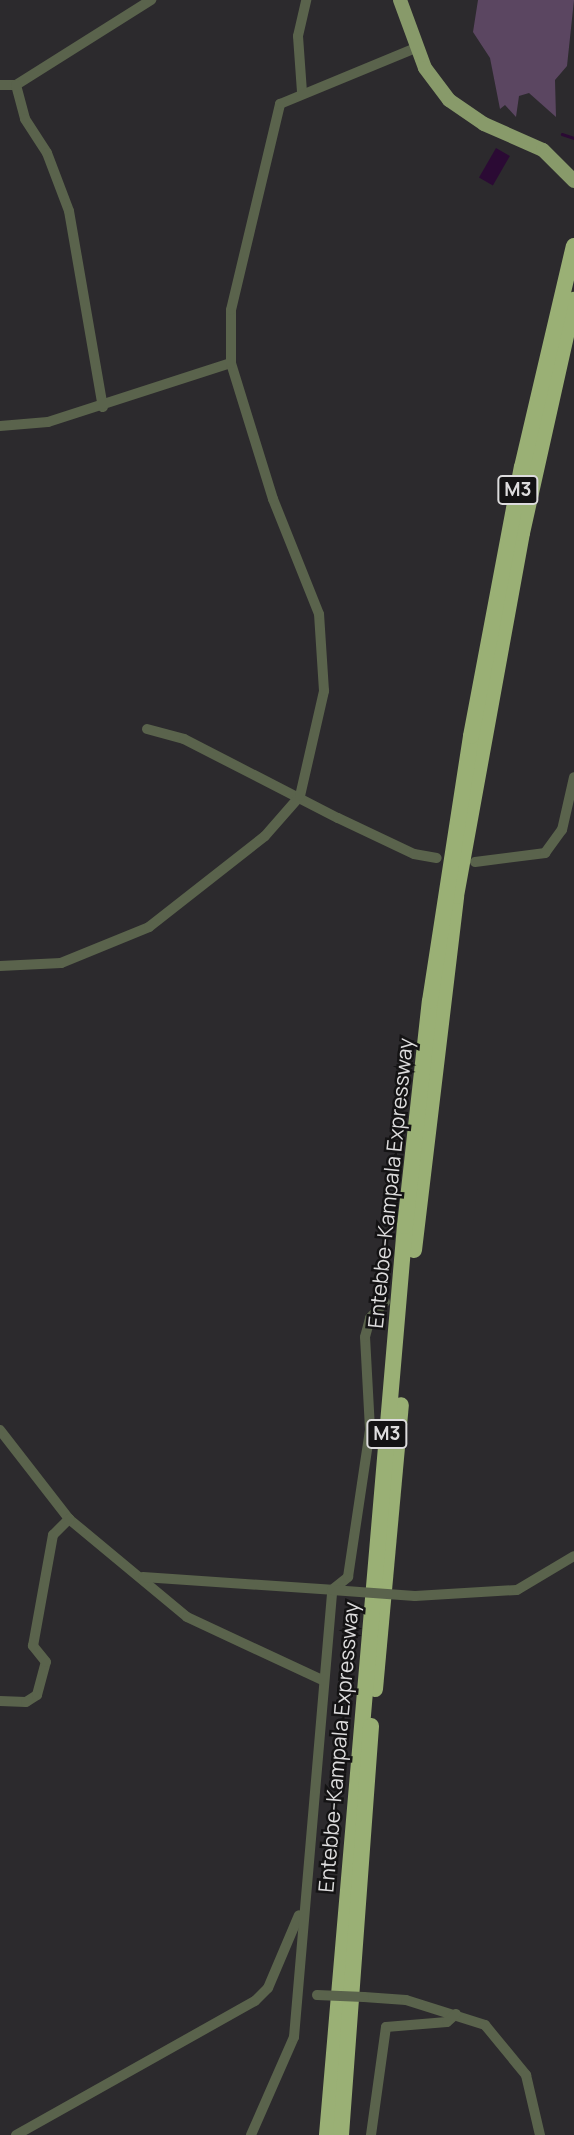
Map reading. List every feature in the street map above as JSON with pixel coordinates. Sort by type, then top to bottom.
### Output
[{"type":"highway","name":"Entebbe-Kampala Expressway","points":[[327,2135],[405,1226],[430,1001],[471,736],[522,467],[574,246]]},
{"type":"highway","name":"Entebbe-Kampala Expressway","points":[[341,2135],[372,1714],[438,1032],[495,674],[574,300]]},
{"type":"main road","points":[[400,0],[416,48],[449,100],[484,124],[543,150],[574,181]]},
{"type":"street","points":[[0,85],[16,85],[151,0]]},
{"type":"street","points":[[302,92],[298,36],[306,0]]},
{"type":"street","points":[[0,966],[61,963],[149,927],[265,836],[300,796],[324,691],[320,614],[273,499],[231,363],[231,310],[273,118],[280,104],[302,92],[416,48]]},
{"type":"street","points":[[16,85],[25,119],[47,153],[69,211],[103,407]]},
{"type":"street","points":[[0,426],[48,422],[103,407],[231,363]]},
{"type":"street","points":[[147,729],[184,739],[414,853],[437,858]]},
{"type":"street","points":[[475,862],[545,853],[562,830],[574,777]]},
{"type":"street","points":[[251,2135],[294,2037],[332,1590],[348,1577],[370,1429],[365,1337],[370,1318],[385,1302]]},
{"type":"street","points":[[0,1430],[69,1519],[198,1624],[324,1681]]},
{"type":"street","points":[[0,1701],[26,1702],[37,1695],[46,1662],[33,1646],[53,1535],[69,1519]]},
{"type":"street","points":[[143,1577],[415,1596],[517,1590],[574,1556]]},
{"type":"street","points":[[16,2135],[255,2001],[268,1988],[292,1941],[305,1893]]},
{"type":"street","points":[[299,1994],[406,2000],[485,2025],[518,2060],[540,2135]]},
{"type":"street","points":[[371,2135],[386,2027],[447,2022],[456,2014]]},
{"type":"shaded area","points":[[478,0],[574,0],[567,66],[555,80],[556,117],[529,93],[519,96],[516,117],[505,105],[500,109],[490,58],[473,32]]},
{"type":"shaded area","points":[[496,148],[510,156],[493,185],[479,177]]},
{"type":"waterway","points":[[562,134],[574,138]]}]
